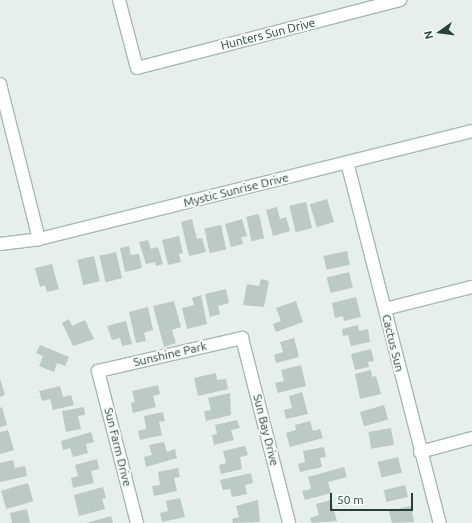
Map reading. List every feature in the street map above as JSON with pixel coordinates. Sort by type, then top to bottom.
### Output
[{"type":"street","name":"Hunters Sun Drive","points":[[119,0],[137,68],[400,0]]},
{"type":"street","points":[[0,84],[39,239]]},
{"type":"street","name":"Mystic Sunrise Drive","points":[[0,244],[39,239],[472,131]]},
{"type":"street","name":"Cactus Sun","points":[[347,162],[420,452],[440,523]]},
{"type":"street","points":[[385,309],[472,287]]},
{"type":"street","name":"Sunshine Park","points":[[98,371],[242,338]]},
{"type":"street","name":"Sun Bay Drive","points":[[242,338],[289,523]]},
{"type":"street","name":"Sun Farm Drive","points":[[98,371],[137,523]]},
{"type":"street","points":[[420,452],[472,438]]},
{"type":"building","points":[[327,199],[334,222],[317,227],[310,204]]},
{"type":"building","points":[[306,202],[312,228],[296,232],[289,206]]},
{"type":"building","points":[[277,207],[280,219],[286,217],[290,231],[273,236],[266,210]]},
{"type":"building","points":[[259,214],[264,238],[251,241],[246,217]]},
{"type":"building","points":[[192,219],[197,239],[202,238],[206,252],[189,256],[181,222]]},
{"type":"building","points":[[242,219],[247,236],[241,237],[243,244],[231,247],[225,224]]},
{"type":"building","points":[[221,225],[226,249],[210,253],[204,229]]},
{"type":"building","points":[[179,236],[183,253],[179,254],[181,262],[168,265],[162,240]]},
{"type":"building","points":[[148,240],[151,249],[158,247],[163,264],[156,266],[155,262],[146,264],[139,242]]},
{"type":"building","points":[[129,246],[131,255],[139,254],[142,268],[125,272],[120,248]]},
{"type":"building","points":[[347,251],[350,265],[326,270],[324,256]]},
{"type":"building","points":[[116,252],[122,278],[106,282],[99,256]]},
{"type":"building","points":[[94,256],[100,281],[83,285],[77,260]]},
{"type":"building","points":[[52,264],[59,289],[47,292],[45,285],[40,287],[35,268]]},
{"type":"building","points":[[349,272],[353,288],[331,293],[327,278]]},
{"type":"building","points":[[261,279],[269,281],[264,307],[243,305],[247,284],[259,286]]},
{"type":"building","points":[[226,289],[229,303],[218,306],[220,314],[210,317],[205,294]]},
{"type":"building","points":[[201,295],[207,324],[187,329],[182,308],[194,305],[192,298]]},
{"type":"building","points":[[356,297],[361,317],[344,321],[343,316],[335,318],[332,303]]},
{"type":"building","points":[[174,301],[181,327],[172,330],[176,343],[164,347],[153,306]]},
{"type":"building","points":[[296,301],[303,322],[276,332],[273,324],[281,321],[276,308]]},
{"type":"building","points":[[148,307],[153,330],[144,333],[146,341],[136,343],[129,312]]},
{"type":"building","points":[[69,319],[72,326],[85,320],[94,339],[73,346],[62,323]]},
{"type":"building","points":[[126,321],[132,344],[122,346],[120,338],[112,340],[107,326]]},
{"type":"building","points":[[358,325],[359,331],[368,329],[370,342],[351,346],[348,335],[343,336],[342,329]]},
{"type":"building","points":[[294,338],[299,357],[276,363],[274,355],[283,352],[280,342]]},
{"type":"building","points":[[40,345],[69,357],[65,366],[57,363],[54,372],[39,366],[43,356],[36,353]]},
{"type":"building","points":[[371,349],[374,361],[368,362],[369,367],[355,370],[351,354]]},
{"type":"building","points":[[301,365],[306,386],[278,393],[275,383],[284,381],[281,370]]},
{"type":"building","points":[[371,370],[372,377],[376,376],[381,394],[360,399],[355,374]]},
{"type":"building","points":[[216,373],[217,380],[226,379],[228,389],[198,396],[194,378]]},
{"type":"building","points":[[0,379],[5,395],[0,397]]},
{"type":"building","points":[[158,385],[160,394],[153,396],[156,407],[133,413],[131,403],[135,402],[132,391]]},
{"type":"building","points":[[60,386],[63,397],[71,395],[74,405],[53,410],[50,399],[42,401],[39,391]]},
{"type":"building","points":[[302,392],[308,414],[286,419],[284,410],[292,408],[289,396]]},
{"type":"building","points":[[230,393],[231,415],[206,421],[204,411],[211,410],[208,398]]},
{"type":"building","points":[[384,405],[388,419],[364,426],[360,412]]},
{"type":"building","points":[[2,407],[7,425],[0,427],[0,408]]},
{"type":"building","points":[[84,407],[85,415],[78,416],[81,429],[66,432],[62,411]]},
{"type":"building","points":[[163,412],[165,421],[159,422],[162,435],[140,440],[138,431],[146,429],[144,416]]},
{"type":"building","points":[[237,420],[240,428],[231,430],[234,440],[214,445],[212,435],[217,434],[215,425]]},
{"type":"building","points":[[310,421],[313,431],[320,429],[323,438],[290,447],[286,433],[296,430],[295,425]]},
{"type":"building","points":[[391,428],[394,445],[371,449],[368,432]]},
{"type":"building","points":[[8,430],[14,450],[0,454],[0,432]]},
{"type":"building","points":[[91,432],[94,442],[86,444],[88,453],[73,457],[70,448],[63,450],[61,441]]},
{"type":"building","points":[[164,442],[167,452],[175,449],[177,458],[146,467],[144,457],[152,455],[149,445]]},
{"type":"building","points":[[245,446],[248,455],[240,457],[242,469],[221,474],[219,465],[226,463],[223,451]]},
{"type":"building","points":[[324,447],[326,457],[320,458],[322,467],[300,472],[298,464],[305,462],[303,451]]},
{"type":"building","points":[[398,457],[402,473],[381,478],[378,462]]},
{"type":"building","points":[[97,459],[99,469],[91,471],[94,483],[73,488],[71,478],[78,476],[75,465]]},
{"type":"building","points":[[13,460],[15,468],[25,466],[27,476],[0,482],[0,463]]},
{"type":"building","points":[[344,467],[347,477],[328,482],[331,493],[305,500],[302,491],[311,489],[308,477]]},
{"type":"building","points":[[178,468],[180,477],[174,478],[177,491],[154,496],[152,486],[160,485],[158,472]]},
{"type":"building","points":[[251,473],[253,483],[245,485],[247,494],[232,497],[230,489],[223,490],[220,480]]},
{"type":"building","points":[[28,483],[33,501],[6,509],[1,491]]},
{"type":"building","points":[[405,485],[408,497],[387,502],[384,490]]},
{"type":"building","points":[[103,487],[106,498],[102,499],[105,509],[79,516],[74,495]]},
{"type":"building","points":[[180,498],[185,517],[162,522],[160,513],[168,511],[166,501]]},
{"type":"building","points":[[258,500],[260,522],[233,523],[232,519],[239,517],[236,506]]},
{"type":"building","points":[[331,500],[337,521],[312,523],[310,518],[319,515],[316,504]]},
{"type":"building","points":[[411,506],[414,522],[392,523],[389,511]]},
{"type":"building","points":[[27,509],[30,523],[12,523],[10,513]]},
{"type":"building","points":[[111,516],[113,523],[86,523]]}]
